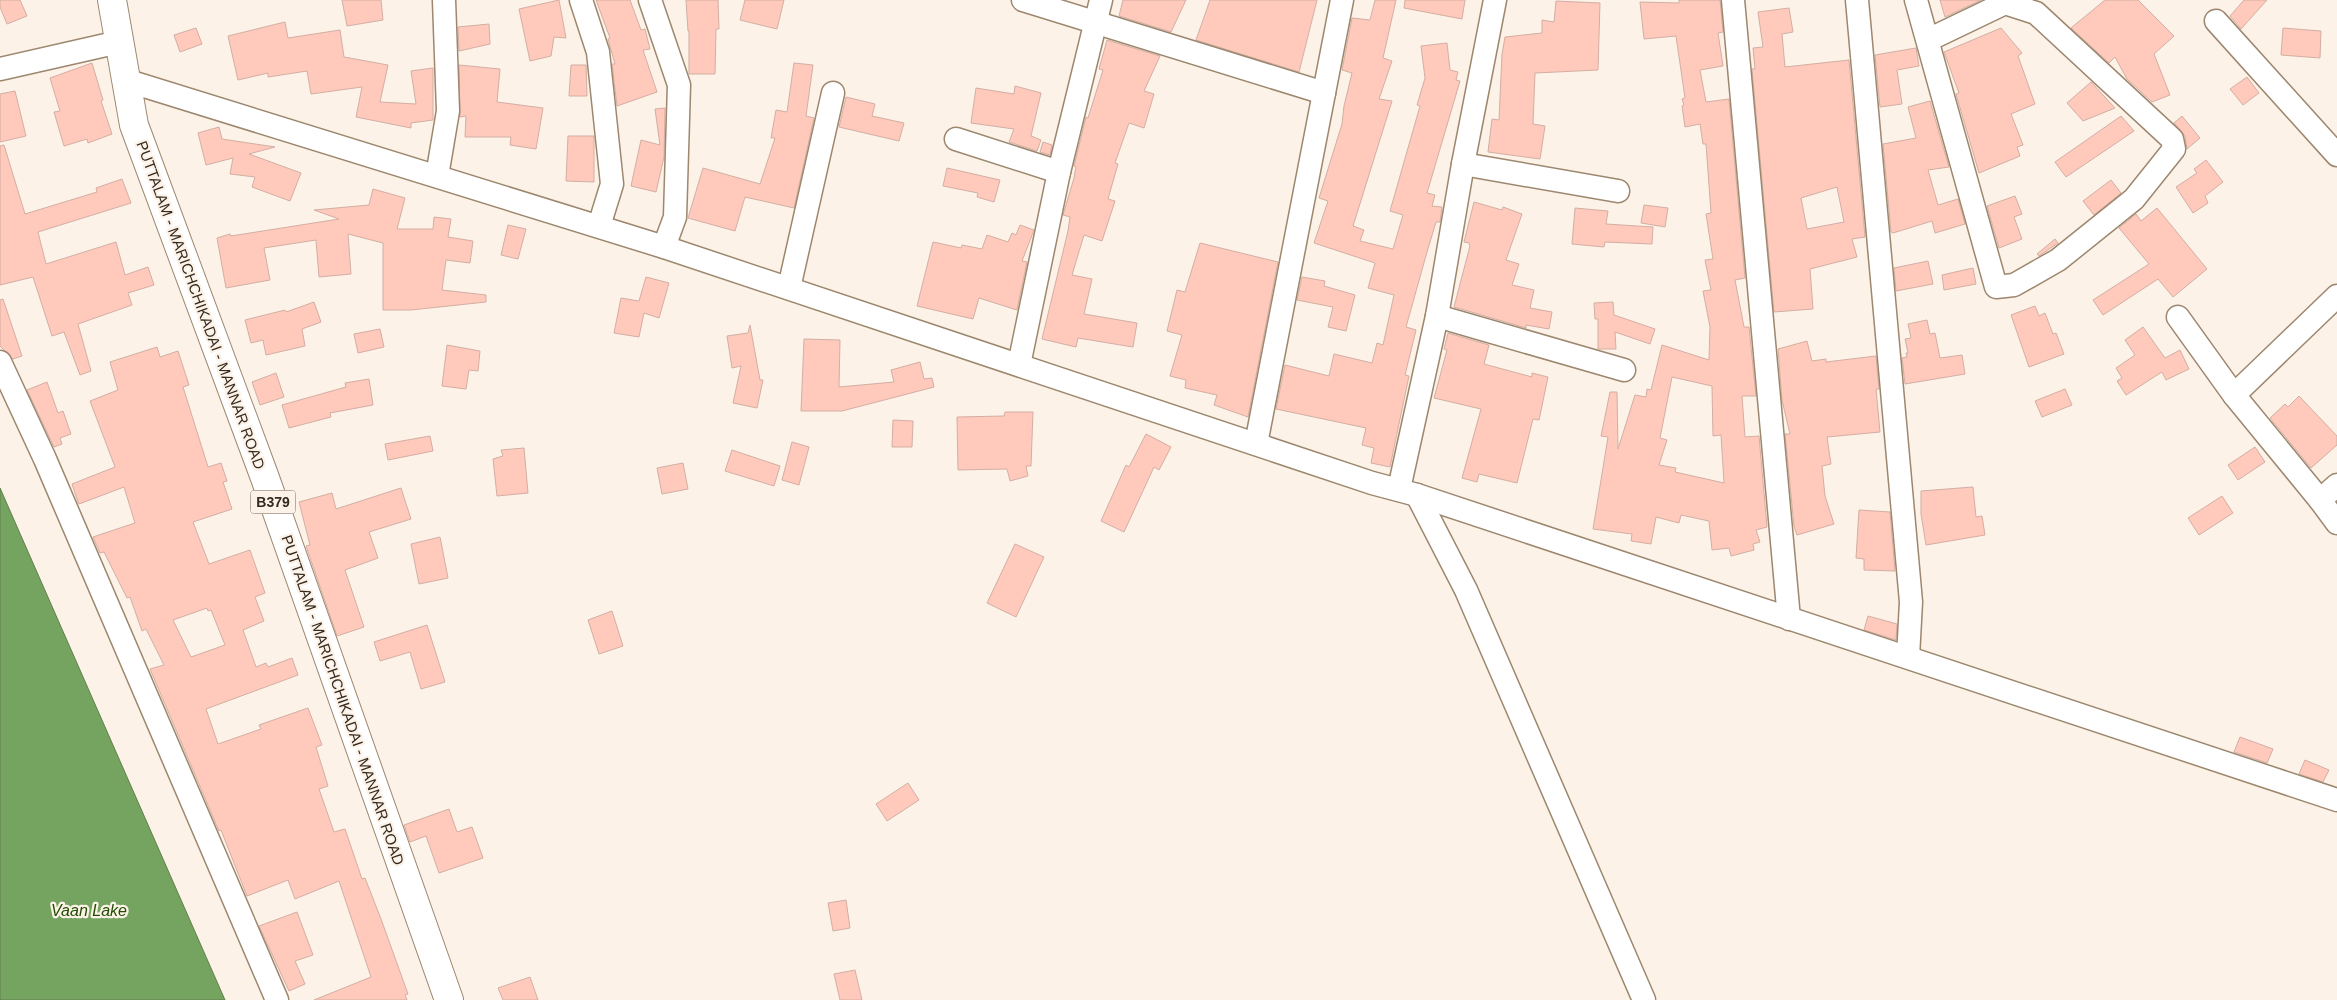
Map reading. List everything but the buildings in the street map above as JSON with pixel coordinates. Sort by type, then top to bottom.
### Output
[{"type":"main road","name":"PUTTALAM - MARICHCHIKADAI - MANNAR ROAD","points":[[112,0],[134,126],[265,478],[450,1000]]},
{"type":"street","points":[[437,176],[448,111],[444,0]]},
{"type":"street","points":[[582,0],[598,52],[612,184],[599,226]]},
{"type":"street","points":[[650,0],[679,85],[675,217],[664,247]]},
{"type":"street","points":[[1023,0],[1324,93]]},
{"type":"street","points":[[1020,365],[1060,172],[1101,0]]},
{"type":"street","points":[[1256,444],[1342,0]]},
{"type":"street","points":[[1495,0],[1463,164],[1408,492],[1466,590],[1644,1000]]},
{"type":"street","points":[[1733,0],[1789,619]]},
{"type":"street","points":[[1857,0],[1911,602],[1908,657]]},
{"type":"street","points":[[1916,0],[1996,287],[2014,285],[2058,260],[2134,199],[2174,150],[2172,139],[2036,13],[2005,3],[1928,40]]},
{"type":"street","points":[[2216,21],[2337,155]]},
{"type":"street","points":[[0,69],[119,42]]},
{"type":"street","points":[[126,80],[664,247],[1372,483],[1408,492],[2337,800]]},
{"type":"street","points":[[789,288],[833,92]]},
{"type":"street","points":[[956,139],[1060,172]]},
{"type":"street","points":[[1463,164],[1618,192]]},
{"type":"street","points":[[2234,395],[2337,296]]},
{"type":"street","points":[[1437,316],[1624,370]]},
{"type":"street","points":[[2178,317],[2234,395],[2320,500],[2337,524]]},
{"type":"street","points":[[0,362],[49,468],[277,1000]]},
{"type":"street","points":[[2320,500],[2337,486]]},
{"type":"water","name":"Vaan Lake","points":[[0,488],[225,1000],[0,1000]]}]
